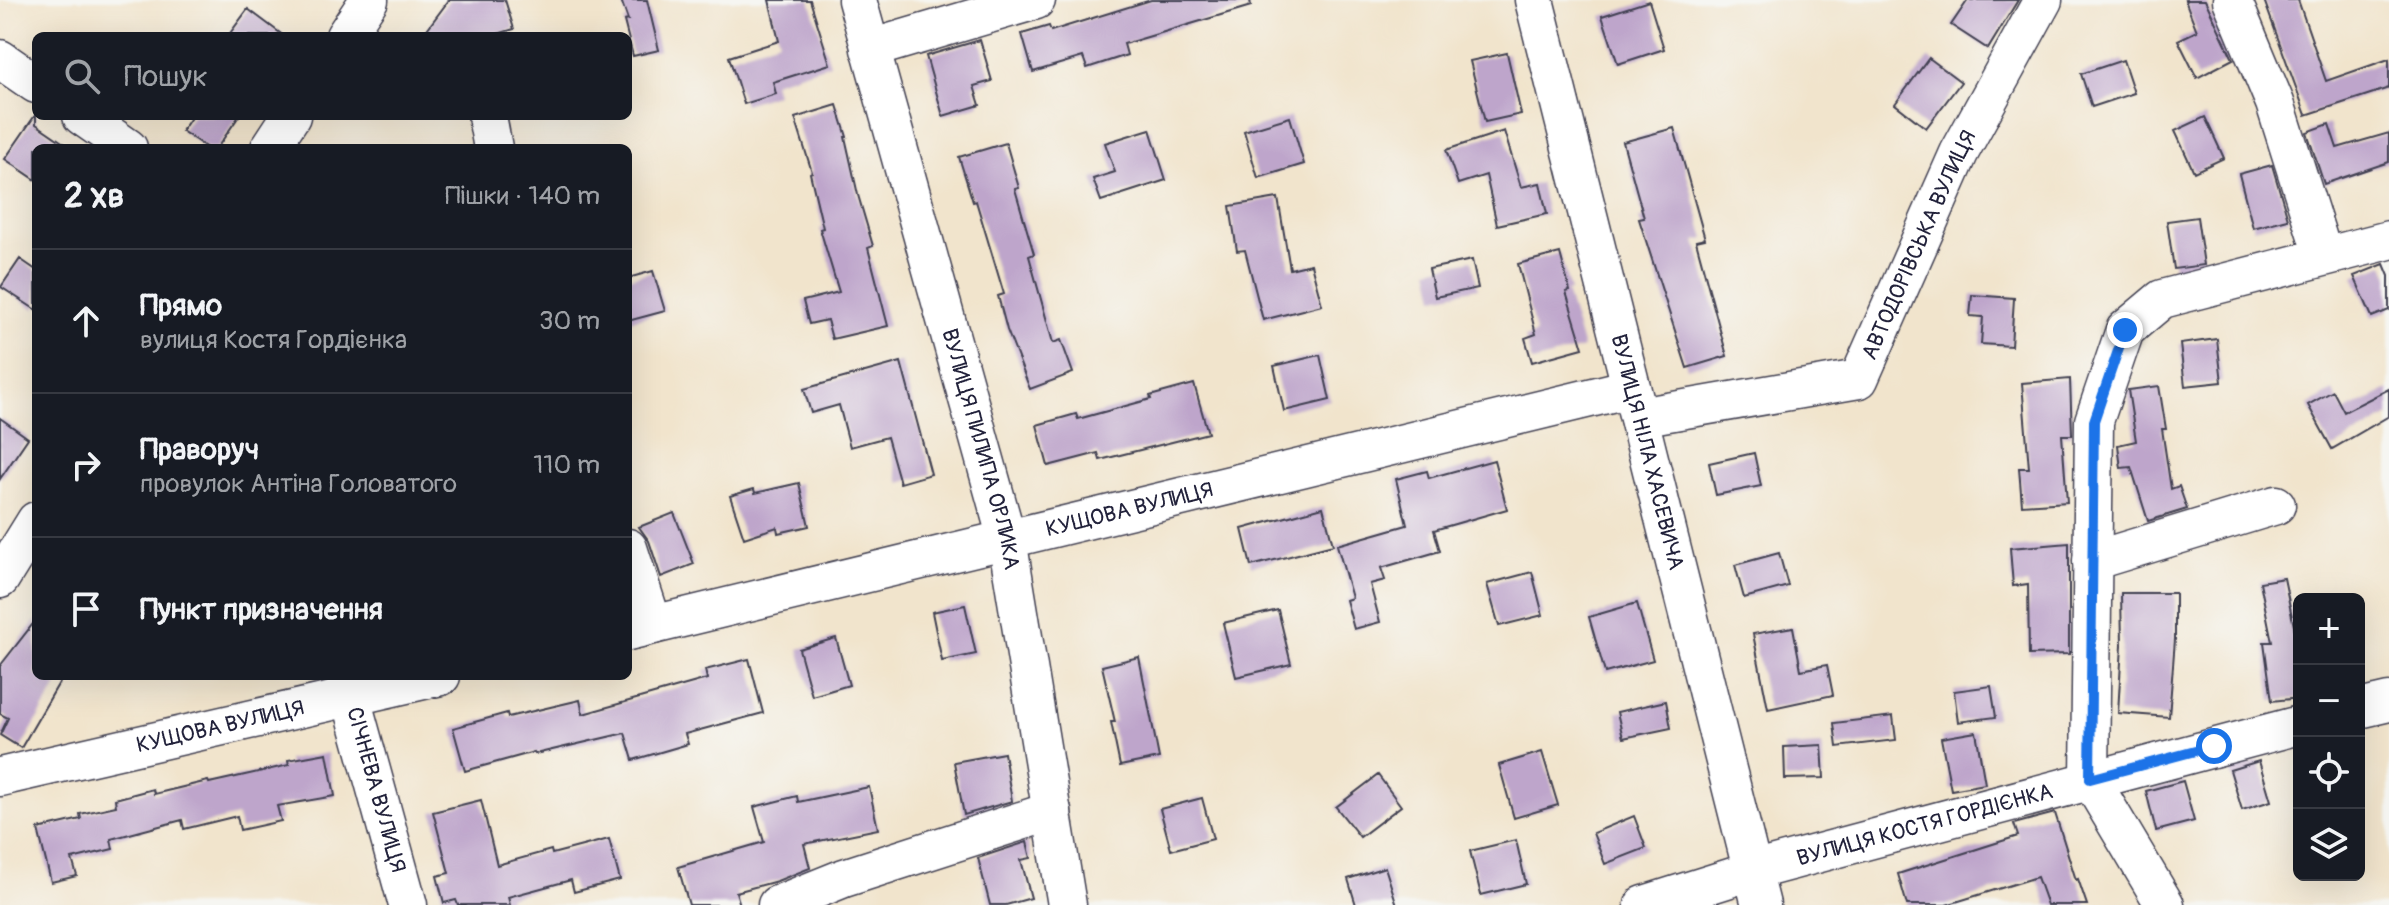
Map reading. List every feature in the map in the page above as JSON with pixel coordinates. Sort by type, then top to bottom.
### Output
[{"type":"street","points":[[348,32],[369,0]]},
{"type":"street","name":"ВУЛИЦЯ ПИЛИПА ОРЛИКА","points":[[857,0],[1007,539],[1067,905]]},
{"type":"street","points":[[870,49],[1036,0]]},
{"type":"street","name":"ВУЛИЦЯ НІЛА ХАСЕВИЧА","points":[[1534,0],[1757,888]]},
{"type":"street","name":"АВТОДОРІВСЬКА ВУЛИЦЯ","points":[[1635,402],[1859,379],[1959,153],[2043,0]]},
{"type":"street","points":[[2232,0],[2275,103],[2323,255]]},
{"type":"street","points":[[0,59],[32,81]]},
{"type":"street","points":[[88,120],[122,144]]},
{"type":"street","points":[[273,144],[288,120]]},
{"type":"street","points":[[488,120],[492,144]]},
{"type":"street","points":[[2165,905],[2090,779],[2094,421],[2125,330],[2162,299],[2389,240]]},
{"type":"street","name":"КУЩОВА ВУЛИЦЯ","points":[[640,628],[1007,539],[1635,402]]},
{"type":"street","points":[[2092,561],[2276,505]]},
{"type":"street","points":[[0,579],[32,527]]},
{"type":"street","points":[[632,575],[640,628]]},
{"type":"street","name":"КУЩОВА ВУЛИЦЯ","points":[[0,777],[348,687],[407,680]]},
{"type":"street","name":"СІЧНЕВА ВУЛИЦЯ","points":[[348,687],[408,905]]},
{"type":"street","points":[[2365,708],[2389,702]]},
{"type":"street","name":"ВУЛИЦЯ КОСТЯ ГОРДІЄНКА","points":[[1644,905],[1757,888],[2090,779],[2293,727]]},
{"type":"street","points":[[777,905],[844,878],[1052,811]]},
{"type":"building","points":[[449,0],[505,0],[514,29],[504,32],[425,32]]},
{"type":"building","points":[[621,0],[647,0],[659,50],[633,56],[632,32],[627,32],[624,21],[628,20]]},
{"type":"building","points":[[769,0],[810,0],[830,64],[773,82],[776,94],[744,104],[729,57],[779,41]]},
{"type":"building","points":[[1151,0],[1250,0],[1251,6],[1124,44],[1127,55],[1087,68],[1083,57],[1033,72],[1022,34],[1049,26],[1051,31]]},
{"type":"building","points":[[1968,0],[2018,0],[1988,49],[1951,25]]},
{"type":"building","points":[[2185,0],[2205,0],[2233,59],[2197,78],[2178,40],[2197,31]]},
{"type":"building","points":[[2264,0],[2298,0],[2326,81],[2389,59],[2389,88],[2306,115]]},
{"type":"building","points":[[1649,1],[1664,49],[1618,64],[1602,16]]},
{"type":"building","points":[[248,9],[279,32],[231,32]]},
{"type":"building","points":[[980,40],[992,81],[974,86],[980,105],[943,116],[926,56]]},
{"type":"building","points":[[1507,53],[1521,114],[1485,122],[1470,61]]},
{"type":"building","points":[[1929,58],[1961,82],[1926,128],[1895,104]]},
{"type":"building","points":[[2123,60],[2134,93],[2092,107],[2081,74]]},
{"type":"building","points":[[837,105],[873,246],[868,248],[888,326],[832,339],[827,320],[809,324],[803,301],[839,292],[820,229],[823,228],[812,172],[795,118]]},
{"type":"building","points":[[1290,117],[1304,164],[1258,178],[1244,131]]},
{"type":"building","points":[[2205,117],[2224,158],[2194,172],[2175,131]]},
{"type":"building","points":[[32,120],[65,144],[32,144],[32,177],[5,159]]},
{"type":"building","points":[[189,120],[236,120],[220,144],[201,144],[182,131]]},
{"type":"building","points":[[2329,124],[2337,148],[2389,133],[2389,162],[2324,184],[2307,132]]},
{"type":"building","points":[[1674,128],[1705,239],[1696,241],[1727,356],[1687,368],[1639,219],[1644,218],[1623,142]]},
{"type":"building","points":[[1150,129],[1166,180],[1101,201],[1093,179],[1115,172],[1105,143]]},
{"type":"building","points":[[1504,131],[1521,187],[1540,183],[1547,214],[1497,225],[1486,175],[1458,184],[1446,150]]},
{"type":"building","points":[[1006,143],[1019,188],[1015,189],[1034,254],[1029,256],[1053,343],[1061,340],[1073,373],[1030,389],[1007,330],[998,296],[1004,294],[976,201],[973,202],[959,157]]},
{"type":"building","points":[[2272,165],[2288,219],[2253,228],[2239,174]]},
{"type":"building","points":[[1278,198],[1290,269],[1311,264],[1322,305],[1263,320],[1245,250],[1237,251],[1230,206]]},
{"type":"building","points":[[2197,217],[2204,265],[2174,269],[2167,221]]},
{"type":"building","points":[[1560,253],[1570,291],[1566,292],[1583,348],[1532,362],[1525,338],[1536,334],[1518,264]]},
{"type":"building","points":[[20,259],[32,267],[32,307],[1,287]]},
{"type":"building","points":[[1472,260],[1478,288],[1435,297],[1429,269]]},
{"type":"building","points":[[2384,264],[2389,276],[2389,310],[2372,317],[2354,276]]},
{"type":"building","points":[[653,271],[665,311],[632,320],[632,277]]},
{"type":"building","points":[[1972,295],[2014,298],[2011,346],[1981,344],[1983,317],[1970,316]]},
{"type":"building","points":[[2217,339],[2222,382],[2185,386],[2180,344]]},
{"type":"building","points":[[1320,355],[1330,400],[1284,411],[1274,366]]},
{"type":"building","points":[[901,362],[931,474],[900,483],[887,437],[850,447],[839,405],[811,413],[804,389]]},
{"type":"building","points":[[2070,379],[2072,435],[2062,435],[2067,502],[2022,505],[2019,468],[2029,468],[2022,383]]},
{"type":"building","points":[[1194,384],[1208,433],[1100,460],[1098,453],[1048,466],[1037,425],[1076,414],[1078,419]]},
{"type":"building","points":[[2159,386],[2171,489],[2179,486],[2187,509],[2148,521],[2131,467],[2121,468],[2118,445],[2136,441],[2128,390]]},
{"type":"building","points":[[2389,389],[2389,416],[2332,449],[2308,405],[2333,391],[2344,412]]},
{"type":"building","points":[[0,418],[28,438],[0,479]]},
{"type":"building","points":[[1754,453],[1761,486],[1716,495],[1709,463]]},
{"type":"building","points":[[1494,460],[1507,509],[1434,530],[1440,551],[1381,568],[1385,580],[1370,584],[1380,622],[1354,629],[1346,600],[1352,598],[1337,545],[1407,525],[1396,479],[1427,471],[1429,478]]},
{"type":"building","points":[[799,483],[809,526],[778,533],[777,527],[744,538],[730,496],[754,489],[755,493]]},
{"type":"building","points":[[1323,507],[1333,545],[1251,566],[1242,529]]},
{"type":"building","points":[[674,513],[694,564],[661,577],[649,541],[639,527]]},
{"type":"building","points":[[2069,543],[2069,654],[2029,655],[2028,584],[2013,586],[2010,548]]},
{"type":"building","points":[[1779,553],[1788,586],[1744,598],[1735,565]]},
{"type":"building","points":[[1532,572],[1543,615],[1499,626],[1487,584]]},
{"type":"building","points":[[2284,578],[2293,622],[2293,699],[2272,701],[2264,642],[2272,642],[2260,582]]},
{"type":"building","points":[[2121,593],[2175,593],[2169,717],[2118,713]]},
{"type":"building","points":[[1637,603],[1653,660],[1605,673],[1589,617]]},
{"type":"building","points":[[965,605],[976,654],[942,661],[932,612]]},
{"type":"building","points":[[1278,610],[1291,664],[1236,677],[1223,623]]},
{"type":"building","points":[[32,625],[32,680],[61,680],[21,748],[0,735],[8,718],[0,714],[0,666]]},
{"type":"building","points":[[1793,627],[1801,670],[1827,665],[1833,695],[1768,709],[1753,634]]},
{"type":"building","points":[[836,638],[849,685],[812,696],[799,649]]},
{"type":"building","points":[[1139,657],[1159,758],[1120,766],[1111,722],[1115,722],[1102,666]]},
{"type":"building","points":[[749,659],[763,713],[685,734],[688,744],[633,760],[625,733],[534,752],[465,771],[453,728],[507,713],[508,717],[580,700],[583,714],[707,679],[705,670]]},
{"type":"building","points":[[1991,686],[1996,717],[1958,722],[1954,691]]},
{"type":"building","points":[[1666,701],[1671,728],[1623,738],[1617,712]]},
{"type":"building","points":[[1893,716],[1896,740],[1837,747],[1834,723]]},
{"type":"building","points":[[1976,732],[1985,784],[1951,790],[1941,738]]},
{"type":"building","points":[[1822,745],[1824,778],[1785,779],[1784,747]]},
{"type":"building","points":[[1542,752],[1558,805],[1514,818],[1499,765]]},
{"type":"building","points":[[327,753],[335,796],[277,806],[281,821],[240,830],[237,816],[184,829],[182,820],[111,839],[113,849],[72,859],[77,876],[51,882],[38,829],[81,819],[80,814],[116,806],[115,799],[153,789],[154,794],[209,783],[289,765],[288,760]]},
{"type":"building","points":[[1004,753],[1012,801],[964,815],[954,762]]},
{"type":"building","points":[[2259,761],[2271,801],[2242,810],[2230,770]]},
{"type":"building","points":[[1378,775],[1401,806],[1360,837],[1336,807]]},
{"type":"building","points":[[2183,781],[2194,821],[2156,831],[2146,791]]},
{"type":"building","points":[[869,787],[878,829],[804,844],[810,868],[736,892],[740,905],[689,905],[678,867],[764,842],[754,807],[797,796],[798,802]]},
{"type":"building","points":[[1202,798],[1213,839],[1171,850],[1160,809]]},
{"type":"building","points":[[481,800],[497,865],[551,850],[552,854],[609,839],[620,880],[574,892],[571,880],[508,897],[510,905],[458,905],[456,900],[444,903],[437,876],[449,873],[433,812]]},
{"type":"building","points":[[2055,813],[2087,905],[2047,905],[2037,877],[1946,905],[1907,905],[1898,874],[2018,836],[2014,824]]},
{"type":"building","points":[[1634,816],[1646,848],[1605,864],[1593,833]]},
{"type":"building","points":[[1516,840],[1526,884],[1481,895],[1470,851]]},
{"type":"building","points":[[1027,842],[1031,858],[1021,860],[1031,898],[1006,905],[990,905],[978,858]]},
{"type":"building","points":[[1385,867],[1397,905],[1356,905],[1348,879]]},
{"type":"route","points":[[2125,330],[2094,421],[2090,779],[2214,746]]}]
